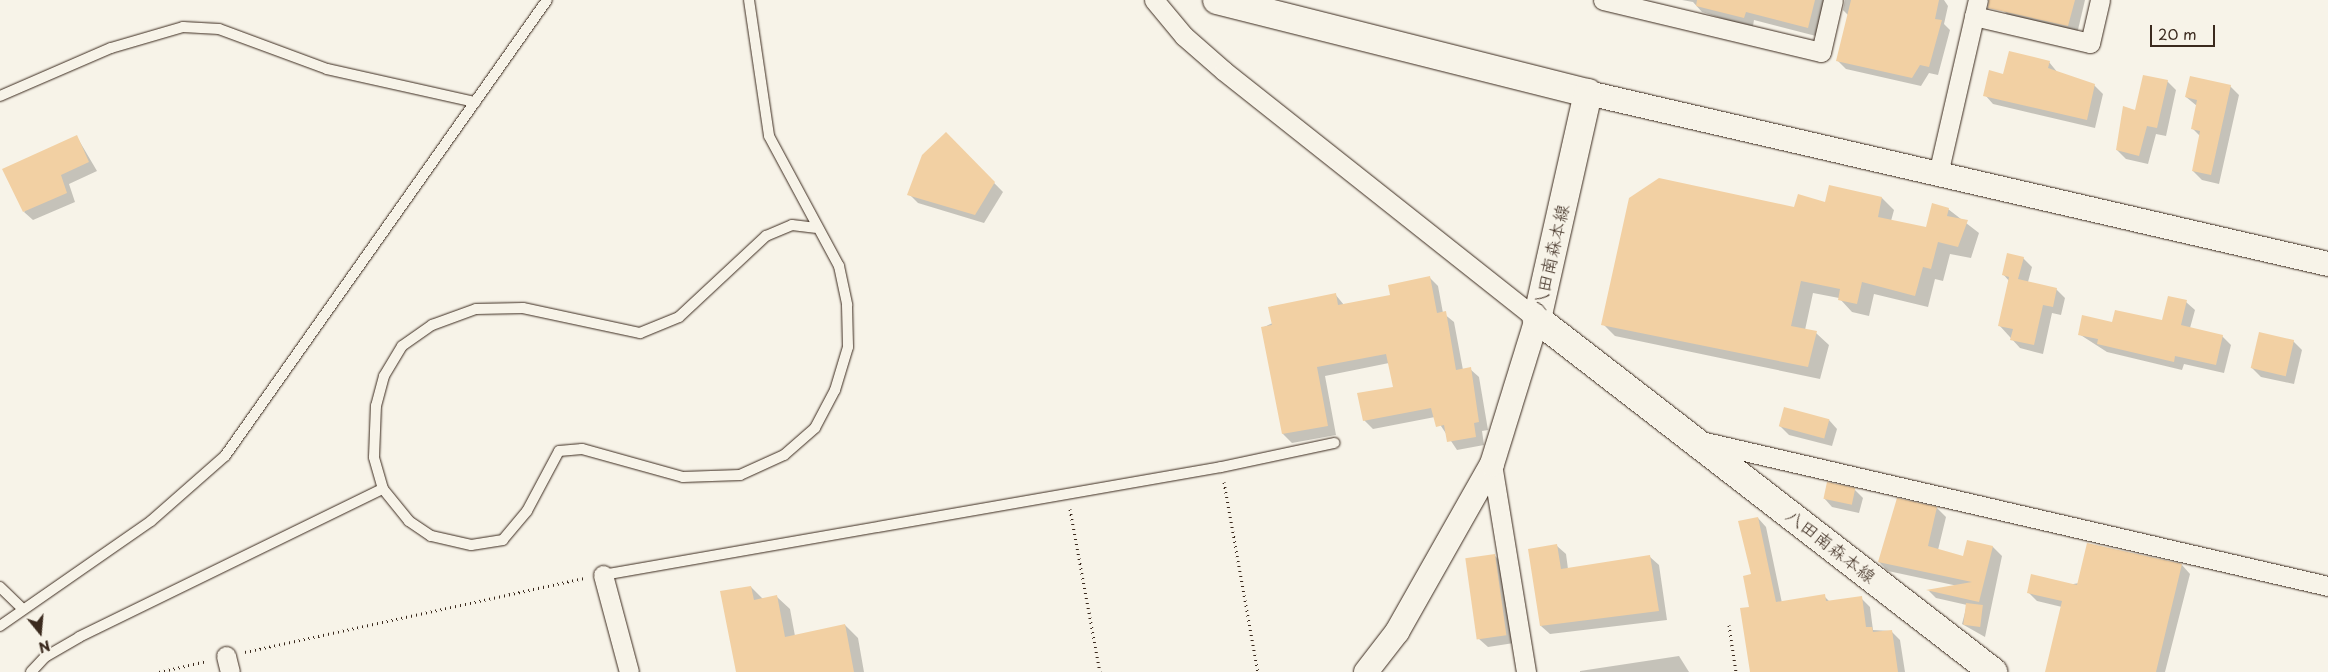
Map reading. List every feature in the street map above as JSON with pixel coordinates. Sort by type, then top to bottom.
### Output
[{"type":"main road","points":[[1217,0],[1588,93]]},
{"type":"main road","name":"八田南森本線","points":[[1588,93],[1537,319],[1993,672]]},
{"type":"street","points":[[1154,0],[1184,36],[1224,71],[1537,319],[1492,464],[1402,624],[1366,672]]},
{"type":"street","points":[[1603,0],[1821,52],[1833,0]]},
{"type":"street","points":[[1938,174],[1976,8],[2090,43],[2100,0]]},
{"type":"street","points":[[1588,93],[2328,264]]},
{"type":"street","points":[[1692,439],[2328,586]]},
{"type":"street","points":[[1492,464],[1526,672]]},
{"type":"street","points":[[603,574],[629,672]]},
{"type":"lane","points":[[0,626],[151,521],[225,456],[547,0]]},
{"type":"lane","points":[[749,0],[769,136],[816,228],[839,266],[848,347],[835,390],[815,428],[784,455],[740,475],[683,477],[582,449],[559,451],[527,511],[503,540],[471,545],[431,536],[409,521],[383,489],[374,458],[376,406],[384,376],[402,346],[432,324],[476,310],[523,308],[640,333],[679,317],[766,236],[792,225],[816,228]]},
{"type":"lane","points":[[0,96],[110,48],[183,27],[219,29],[327,69],[475,102]]},
{"type":"lane","points":[[603,574],[1221,467],[1334,443]]},
{"type":"lane","points":[[31,672],[45,657],[79,637],[383,489]]},
{"type":"lane","points":[[0,588],[24,609]]},
{"type":"path","points":[[1221,467],[1258,672]]},
{"type":"path","points":[[1067,494],[1100,672]]},
{"type":"path","points":[[159,672],[228,664],[495,594],[603,574]]},
{"type":"path","points":[[1729,625],[1736,672]]},
{"type":"building","points":[[1697,0],[1815,0],[1808,28],[1746,12],[1744,18],[1696,6]]},
{"type":"building","points":[[1851,0],[1939,0],[1935,19],[1942,20],[1929,67],[1920,65],[1912,78],[1836,61]]},
{"type":"building","points":[[1989,0],[2075,0],[2068,26],[1988,8]]},
{"type":"building","points":[[2009,51],[2050,61],[2048,68],[2095,84],[2087,120],[1983,96],[1989,70],[2003,74]]},
{"type":"building","points":[[2143,75],[2168,80],[2157,128],[2147,126],[2139,156],[2116,150],[2123,106],[2135,110]]},
{"type":"building","points":[[2190,76],[2231,85],[2211,175],[2192,171],[2200,131],[2191,129],[2197,100],[2185,97]]},
{"type":"building","points":[[946,132],[995,182],[975,215],[907,195],[922,155]]},
{"type":"building","points":[[77,135],[89,162],[61,175],[67,193],[23,212],[2,169]]},
{"type":"building","points":[[1659,178],[1794,207],[1798,194],[1825,202],[1829,185],[1882,197],[1878,217],[1926,227],[1932,203],[1949,208],[1947,216],[1968,220],[1958,247],[1938,242],[1931,269],[1923,267],[1915,296],[1862,282],[1857,304],[1838,300],[1840,289],[1801,281],[1791,326],[1817,331],[1808,367],[1601,325],[1629,198]]},
{"type":"building","points":[[2007,253],[2024,257],[2018,279],[2057,288],[2053,307],[2043,305],[2034,345],[2010,340],[2013,329],[1998,326],[2009,277],[2002,275]]},
{"type":"building","points":[[1430,276],[1437,313],[1446,311],[1456,370],[1471,367],[1479,422],[1474,423],[1476,437],[1447,442],[1444,425],[1436,427],[1431,408],[1363,421],[1357,393],[1393,387],[1386,354],[1317,367],[1328,426],[1282,434],[1261,327],[1272,325],[1268,307],[1336,293],[1338,305],[1390,295],[1388,285]]},
{"type":"building","points":[[2168,296],[2187,300],[2181,325],[2223,335],[2216,365],[2175,356],[2174,362],[2097,344],[2098,339],[2078,335],[2082,315],[2112,322],[2115,310],[2162,320]]},
{"type":"building","points":[[2259,332],[2294,340],[2286,376],[2251,368]]},
{"type":"building","points":[[1784,407],[1829,419],[1824,438],[1779,426]]},
{"type":"building","points":[[1827,482],[1855,488],[1852,505],[1823,499]]},
{"type":"building","points":[[1897,498],[1937,507],[1928,546],[1963,556],[1967,540],[1993,546],[1979,602],[1926,590],[1972,582],[1878,562]]},
{"type":"building","points":[[1758,517],[1776,602],[1825,594],[1826,601],[1862,596],[1866,627],[1872,627],[1873,632],[1892,630],[1898,672],[1750,672],[1740,608],[1749,607],[1743,576],[1751,574],[1738,521]]},
{"type":"building","points":[[2087,543],[2182,564],[2156,672],[2045,672],[2062,601],[2027,593],[2031,574],[2077,585]]},
{"type":"building","points":[[1557,544],[1561,569],[1650,555],[1659,611],[1540,626],[1528,549]]},
{"type":"building","points":[[1495,554],[1506,635],[1477,639],[1465,558]]},
{"type":"building","points":[[751,586],[754,600],[777,595],[785,637],[845,624],[854,672],[736,672],[720,591]]},
{"type":"building","points":[[1966,603],[1983,605],[1980,627],[1963,625]]}]
